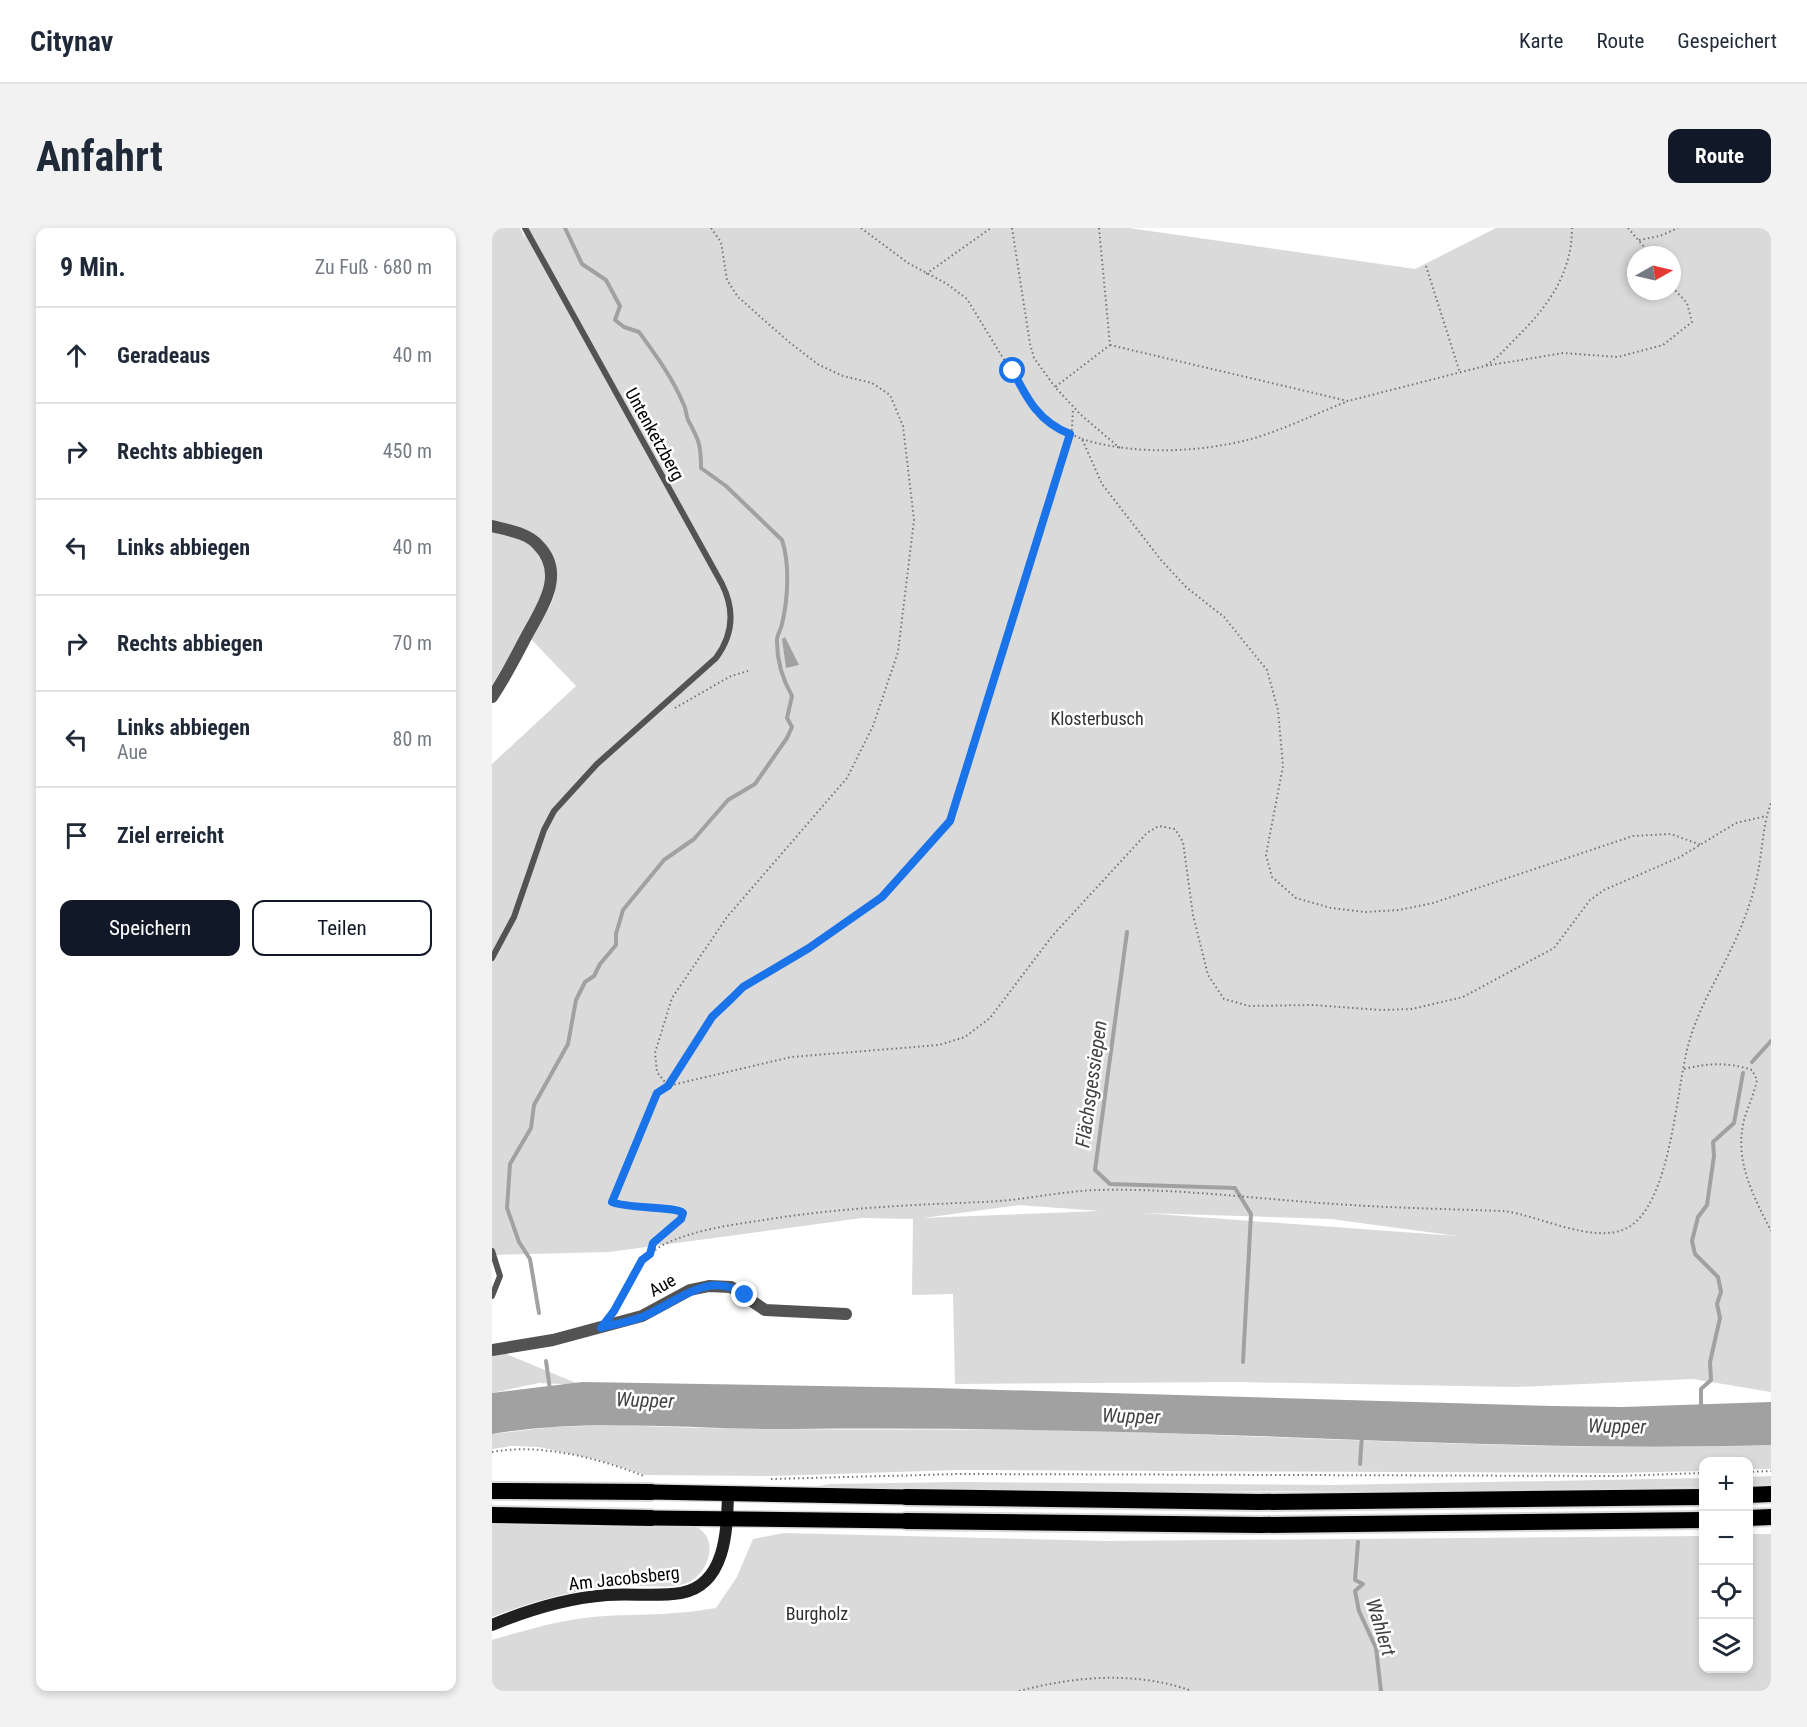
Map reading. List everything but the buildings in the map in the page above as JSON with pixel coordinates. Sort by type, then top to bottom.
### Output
[{"type":"highway","points":[[492,1491],[647,1484]]},
{"type":"highway","points":[[1753,1495],[1771,1494]]},
{"type":"highway","points":[[906,1497],[1259,1502],[1699,1497]]},
{"type":"highway","points":[[492,1515],[651,1518]]},
{"type":"highway","points":[[1753,1518],[1771,1517]]},
{"type":"highway","points":[[906,1521],[1281,1525],[1699,1520]]},
{"type":"main road","points":[[647,1484],[728,1494],[906,1497]]},
{"type":"main road","name":"Am Jacobsberg","points":[[492,1625],[571,1600],[606,1595],[670,1594],[689,1591],[704,1580],[717,1565],[724,1546],[728,1494]]},
{"type":"main road","points":[[651,1518],[906,1521]]},
{"type":"street","points":[[492,526],[524,536],[537,543],[549,563],[551,579],[542,612],[509,672],[492,697]]},
{"type":"street","name":"Aue","points":[[492,1350],[601,1328],[642,1317],[690,1290],[709,1286],[731,1287],[765,1310],[846,1314]]},
{"type":"lane","name":"Untenketzberg","points":[[525,228],[727,594],[731,609],[730,628],[726,642],[716,658],[655,713]]},
{"type":"lane","points":[[492,958],[514,917],[544,830],[554,811],[597,764],[655,713]]},
{"type":"lane","points":[[492,1251],[500,1276],[492,1296]]},
{"type":"path","points":[[668,1086],[657,1072],[655,1053],[672,998],[727,917],[843,783],[873,726],[898,652],[914,520],[903,426],[890,395],[872,383],[843,376],[819,365],[738,297],[727,280],[721,242],[711,228]]},
{"type":"path","points":[[861,228],[926,274],[947,284],[967,299],[1036,412],[1047,422],[1082,439],[1121,449],[1170,449],[1237,441],[1259,436],[1348,401],[1485,366],[1563,353],[1618,357],[1663,345],[1692,322],[1690,309],[1681,298]]},
{"type":"path","points":[[926,274],[991,228]]},
{"type":"path","points":[[1012,228],[1034,358],[1073,408],[1121,449]]},
{"type":"path","points":[[1099,228],[1110,345]]},
{"type":"path","points":[[1485,366],[1528,327],[1553,296],[1566,265],[1572,228]]},
{"type":"path","points":[[1628,228],[1644,246]]},
{"type":"path","points":[[1639,240],[1660,236],[1678,228]]},
{"type":"path","points":[[1426,266],[1460,373]]},
{"type":"path","points":[[1055,387],[1110,345]]},
{"type":"path","points":[[1110,345],[1348,401]]},
{"type":"path","points":[[668,1086],[712,1017],[743,987],[809,948],[882,897],[950,821],[1070,434],[1073,408]]},
{"type":"path","points":[[1082,439],[1102,484],[1161,560],[1186,587],[1224,618],[1267,670],[1278,710],[1283,766],[1266,855],[1277,884],[1296,898],[1354,911],[1399,910],[1449,898],[1633,836],[1671,834],[1701,845]]},
{"type":"path","points":[[655,713],[684,705],[723,680],[748,671]]},
{"type":"path","points":[[601,1328],[614,1311],[642,1260],[670,1242],[702,1231],[829,1210],[902,1204],[988,1202],[1098,1190],[1268,1197],[1333,1204],[1503,1211],[1524,1214],[1583,1231],[1618,1231],[1637,1219],[1658,1188],[1668,1154],[1694,1029],[1722,971],[1751,900],[1758,874],[1766,816],[1771,803]]},
{"type":"path","points":[[650,1254],[657,1238],[681,1219],[682,1210],[644,1209],[612,1202],[657,1093],[668,1086],[791,1057],[939,1045],[965,1037],[990,1018],[1038,953],[1147,833],[1160,826],[1175,829],[1183,842],[1193,915],[1212,986],[1224,999],[1250,1006],[1313,1005],[1382,1010],[1412,1009],[1463,997],[1554,948],[1590,900],[1604,890],[1701,845],[1736,823],[1766,816]]},
{"type":"path","points":[[1684,1069],[1705,1064],[1733,1064],[1752,1070],[1756,1080],[1744,1121],[1742,1158],[1747,1182],[1771,1231]]},
{"type":"path","points":[[492,1452],[512,1448],[539,1450],[608,1465],[647,1484]]},
{"type":"path","points":[[1753,1472],[1771,1471]]},
{"type":"path","points":[[771,1479],[960,1474],[1616,1476],[1699,1473]]},
{"type":"path","points":[[1019,1691],[1099,1677],[1135,1677],[1192,1691]]},
{"type":"green space","name":"Klosterbusch","points":[[492,228],[520,228],[525,238],[524,228],[1129,228],[1415,269],[1496,228],[1771,228],[1771,1392],[1693,1379],[1517,1387],[1236,1382],[955,1384],[953,1294],[912,1295],[913,1219],[862,1218],[609,1252],[492,1255],[492,764],[576,686],[530,638],[552,601],[555,592],[552,573],[541,542],[492,523]],"holes":[[[1019,1205],[1100,1211],[923,1218]],[[1143,1213],[1331,1219],[1457,1236]]]},
{"type":"green space","points":[[492,528],[523,539],[542,556],[548,579],[532,619],[492,685]]},
{"type":"green space","points":[[492,1348],[581,1385],[539,1383],[492,1393]]},
{"type":"green space","points":[[619,1425],[736,1429],[1088,1431],[1600,1447],[1771,1445],[1771,1469],[1753,1469],[1753,1457],[1699,1457],[1699,1471],[1615,1473],[959,1470],[771,1476],[645,1475],[599,1460],[539,1447],[511,1446],[492,1449],[492,1434],[552,1427]]},
{"type":"green space","points":[[1771,1476],[1771,1486],[1753,1486],[1753,1477]]},
{"type":"green space","points":[[1699,1478],[1699,1487],[1505,1491],[829,1492],[809,1488],[830,1484],[959,1482],[1332,1485]]},
{"type":"green space","points":[[492,1523],[689,1525],[699,1528],[706,1536],[710,1550],[702,1571],[697,1577],[684,1584],[618,1586],[585,1590],[538,1601],[492,1617]]},
{"type":"green space","name":"Burgholz","points":[[784,1533],[1107,1541],[1699,1536],[1699,1673],[1753,1673],[1753,1534],[1771,1534],[1771,1691],[492,1691],[492,1640],[576,1619],[716,1608],[737,1577],[753,1539]]},
{"type":"water","points":[[785,637],[799,665],[786,668],[782,639]]},
{"type":"water","name":"Wupper","points":[[582,1382],[935,1388],[1552,1406],[1622,1407],[1771,1402],[1771,1445],[1566,1446],[1077,1431],[756,1429],[604,1425],[529,1429],[492,1434],[492,1393]]},
{"type":"waterway","points":[[539,1313],[530,1259],[519,1242],[507,1208],[510,1164],[531,1128],[534,1105],[568,1044],[576,1000],[585,982],[594,976],[600,964],[616,945],[616,934],[623,910],[664,860],[694,839],[728,800],[755,784],[792,727],[787,718],[792,696],[781,670],[777,649],[777,638],[787,593],[785,549],[782,540],[726,486],[701,468],[699,443],[674,384],[639,332],[624,327],[615,320],[620,306],[606,280],[582,264],[565,228]]},
{"type":"waterway","name":"Flächsgessiepen","points":[[1127,932],[1095,1170],[1110,1184],[1235,1188],[1251,1214],[1243,1362]]},
{"type":"waterway","points":[[1752,1062],[1771,1041]]},
{"type":"waterway","points":[[1701,1407],[1701,1389],[1711,1380],[1710,1362],[1720,1318],[1717,1304],[1721,1292],[1718,1277],[1695,1254],[1692,1241],[1698,1217],[1707,1205],[1714,1156],[1713,1142],[1734,1123],[1743,1073]]},
{"type":"waterway","points":[[546,1361],[550,1390]]},
{"type":"waterway","name":"Wahlert","points":[[1360,1464],[1362,1435]]},
{"type":"waterway","name":"Wahlert","points":[[1358,1542],[1355,1580],[1363,1584],[1355,1591],[1359,1611],[1376,1648],[1381,1691]]},
{"type":"route","points":[[745,1295],[731,1287],[697,1288],[642,1317],[601,1328],[614,1311],[635,1270],[650,1254],[653,1243],[683,1216],[682,1210],[678,1209],[644,1209],[612,1202],[657,1093],[668,1086],[712,1017],[743,987],[809,948],[882,897],[950,821],[1070,434],[1047,422],[1036,412],[1013,371]]}]
